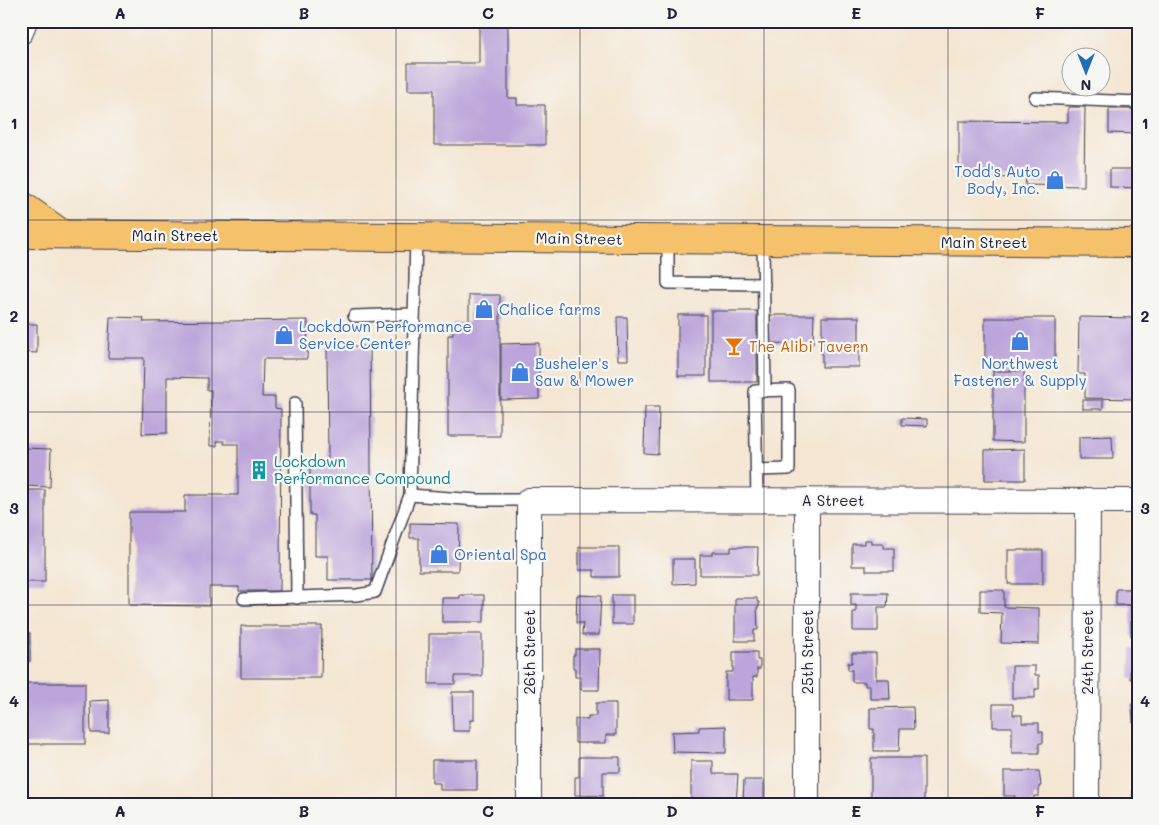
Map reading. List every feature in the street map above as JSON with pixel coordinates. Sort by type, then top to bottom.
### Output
[{"type":"main road","points":[[21,205],[62,234]]},
{"type":"main road","name":"Main Street","points":[[21,234],[1138,243]]},
{"type":"street","points":[[21,32],[25,21]]},
{"type":"street","name":"A Street","points":[[529,500],[1138,501]]},
{"type":"street","name":"26th Street","points":[[529,500],[529,804]]},
{"type":"street","name":"25th Street","points":[[807,804],[808,500]]},
{"type":"street","name":"24th Street","points":[[1087,804],[1088,500]]},
{"type":"lane","points":[[1035,98],[1138,102]]},
{"type":"lane","points":[[244,599],[357,595],[375,592],[410,495],[416,237]]},
{"type":"lane","points":[[668,239],[668,283],[764,284]]},
{"type":"lane","points":[[763,240],[765,391]]},
{"type":"lane","points":[[354,316],[414,314]]},
{"type":"lane","points":[[757,470],[789,469],[789,390],[755,391],[757,500]]},
{"type":"lane","points":[[295,403],[297,598]]},
{"type":"lane","points":[[410,495],[477,500],[529,500]]},
{"type":"building","points":[[479,21],[508,21],[508,98],[517,98],[517,105],[545,105],[545,145],[434,145],[434,90],[408,90],[408,63],[479,63]]},
{"type":"building","points":[[1068,107],[1085,107],[1084,186],[1025,185],[1026,178],[959,177],[959,121],[1068,122]]},
{"type":"building","points":[[1109,109],[1138,109],[1138,134],[1109,133]]},
{"type":"building","points":[[1110,169],[1138,169],[1138,188],[1110,187]]},
{"type":"building","points":[[469,295],[500,295],[500,436],[448,436],[448,335],[453,335],[453,323],[469,323]]},
{"type":"building","name":"The Alibi Tavern","points":[[711,311],[757,311],[757,382],[711,382]]},
{"type":"building","points":[[678,315],[706,315],[706,376],[678,376]]},
{"type":"building","points":[[770,315],[814,315],[813,344],[769,343]]},
{"type":"building","name":"Lockdown Performance Compound","points":[[110,317],[144,318],[143,322],[308,320],[307,359],[263,359],[262,397],[275,397],[275,408],[281,409],[280,591],[239,591],[239,587],[209,587],[209,606],[129,605],[129,512],[185,512],[185,495],[238,495],[238,444],[224,444],[224,441],[217,441],[217,446],[210,446],[211,390],[207,390],[207,378],[167,377],[167,433],[142,434],[144,358],[108,358]]},
{"type":"building","points":[[617,317],[627,317],[628,360],[618,360]]},
{"type":"building","points":[[822,317],[859,317],[859,367],[822,367]]},
{"type":"building","points":[[1079,317],[1138,318],[1138,399],[1085,398],[1085,374],[1078,374]]},
{"type":"building","name":"Northwest Fastener & Supply","points":[[985,318],[1055,318],[1055,365],[985,364]]},
{"type":"building","points":[[21,324],[37,324],[37,353],[21,352]]},
{"type":"building","name":"Busheler's Saw & Mower","points":[[539,343],[539,399],[501,400],[501,344]]},
{"type":"building","points":[[370,346],[372,580],[328,580],[328,556],[315,556],[315,515],[310,515],[310,462],[328,462],[327,347]]},
{"type":"building","points":[[993,371],[1024,371],[1024,442],[993,441]]},
{"type":"building","points":[[1083,400],[1103,400],[1103,409],[1083,409]]},
{"type":"building","points":[[645,407],[659,407],[658,454],[644,453]]},
{"type":"building","points":[[902,418],[927,419],[927,426],[902,425]]},
{"type":"building","points":[[1112,436],[1113,459],[1079,459],[1079,437]]},
{"type":"building","points":[[23,448],[51,449],[50,487],[22,486]]},
{"type":"building","points":[[1025,449],[1025,480],[985,480],[985,450]]},
{"type":"building","points":[[21,490],[45,490],[45,582],[21,582]]},
{"type":"building","name":"Oriental Spa","points":[[410,523],[459,524],[458,571],[419,571],[419,538],[410,538]]},
{"type":"building","points":[[864,540],[871,540],[871,544],[883,544],[883,548],[894,548],[894,571],[866,571],[866,566],[852,566],[852,544],[864,544]]},
{"type":"building","points":[[579,547],[619,547],[619,577],[594,577],[594,570],[579,570]]},
{"type":"building","points":[[731,547],[758,547],[757,575],[700,575],[700,555],[712,555],[712,552],[731,552]]},
{"type":"building","points":[[1008,550],[1043,550],[1043,584],[1008,584]]},
{"type":"building","points":[[1132,555],[1138,556],[1138,580],[1132,580]]},
{"type":"building","points":[[673,559],[695,559],[695,583],[673,584]]},
{"type":"building","points":[[1116,589],[1132,589],[1132,594],[1138,594],[1138,636],[1131,636],[1131,605],[1116,605]]},
{"type":"building","points":[[980,590],[1004,590],[1004,607],[1039,608],[1039,644],[1001,643],[1002,613],[980,612]]},
{"type":"building","points":[[851,593],[888,593],[887,607],[878,607],[878,631],[853,631],[853,612],[856,612],[856,605],[851,605]]},
{"type":"building","points":[[460,595],[484,595],[484,622],[442,622],[442,598],[460,598]]},
{"type":"building","points":[[577,595],[601,596],[599,635],[582,635],[583,623],[576,623]]},
{"type":"building","points":[[612,595],[633,595],[633,624],[612,624]]},
{"type":"building","points":[[735,598],[757,598],[757,602],[759,602],[759,607],[757,607],[758,630],[754,630],[754,641],[735,641]]},
{"type":"building","points":[[241,626],[322,626],[321,678],[241,678]]},
{"type":"building","points":[[21,633],[30,633],[30,661],[21,661]]},
{"type":"building","points":[[429,634],[482,634],[482,676],[455,676],[455,684],[429,684]]},
{"type":"building","points":[[1131,648],[1138,648],[1138,679],[1130,679]]},
{"type":"building","points":[[575,649],[600,649],[599,690],[581,690],[581,677],[575,677],[575,668],[573,668]]},
{"type":"building","points":[[733,652],[757,652],[757,660],[760,660],[760,669],[757,669],[757,677],[753,677],[753,700],[726,700],[726,672],[733,672]]},
{"type":"building","points":[[852,653],[876,653],[876,679],[889,679],[890,699],[870,699],[870,686],[865,686],[865,682],[852,682],[852,670],[848,670],[848,663],[852,663]]},
{"type":"building","points":[[1012,666],[1035,666],[1035,675],[1039,675],[1039,689],[1035,689],[1035,698],[1012,698]]},
{"type":"building","points":[[21,683],[85,683],[85,744],[21,744]]},
{"type":"building","points":[[452,692],[474,692],[474,720],[470,720],[470,731],[453,731]]},
{"type":"building","points":[[109,700],[109,733],[91,733],[90,701]]},
{"type":"building","points":[[596,703],[616,703],[616,735],[606,735],[606,743],[575,743],[575,719],[588,720],[588,716],[596,716]]},
{"type":"building","points":[[1138,703],[1138,722],[1133,723],[1132,704]]},
{"type":"building","points":[[993,704],[1013,704],[1013,715],[1022,715],[1022,723],[1039,723],[1039,732],[1043,732],[1043,743],[1039,743],[1039,753],[1012,753],[1012,727],[993,727]]},
{"type":"building","points":[[913,707],[914,729],[900,729],[899,751],[874,751],[874,729],[870,729],[870,708]]},
{"type":"building","points":[[726,726],[726,753],[673,752],[672,732],[699,731],[699,727]]},
{"type":"building","points":[[579,757],[620,757],[620,772],[603,772],[603,796],[575,795],[575,777],[579,777]]},
{"type":"building","points":[[871,758],[924,758],[924,804],[875,804],[871,802]]},
{"type":"building","points":[[432,760],[477,760],[477,790],[440,790],[440,783],[432,783]]},
{"type":"building","points":[[691,761],[713,761],[713,774],[738,774],[736,804],[708,804],[708,800],[691,800]]},
{"type":"building","points":[[1132,765],[1138,765],[1138,804],[1133,804]]},
{"type":"building","points":[[1004,771],[1039,771],[1041,786],[1039,786],[1039,796],[1034,796],[1033,804],[1014,804],[1015,796],[1004,796]]},
{"type":"building","points":[[744,780],[764,780],[764,804],[743,804]]},
{"type":"place","name":"Todd's Auto Body, Inc.","points":[[1055,180]]},
{"type":"place","name":"Chalice farms","points":[[484,309]]},
{"type":"place","name":"Lockdown Performance Service Center","points":[[284,335]]},
{"type":"place","name":"Northwest Fastener & Supply","points":[[1020,341]]},
{"type":"place","name":"The Alibi Tavern","points":[[734,346]]},
{"type":"place","name":"Busheler's Saw & Mower","points":[[520,372]]},
{"type":"place","name":"Lockdown Performance Compound","points":[[259,470]]},
{"type":"place","name":"Oriental Spa","points":[[439,554]]}]
